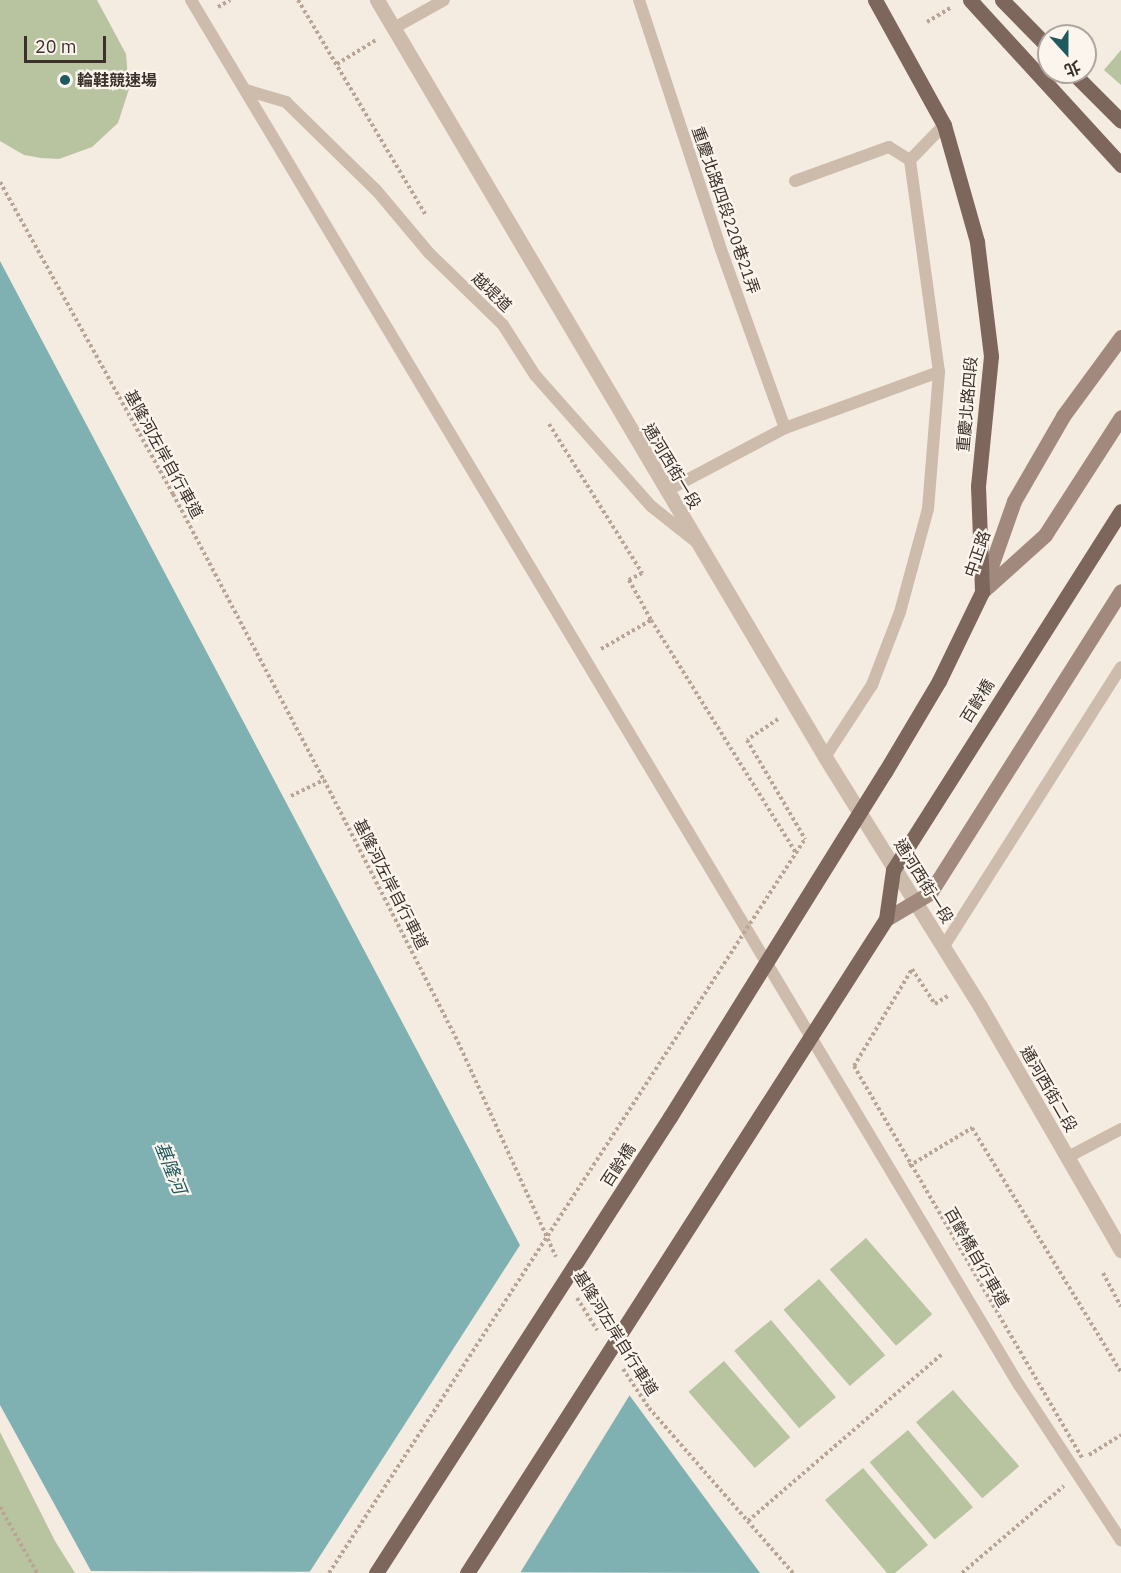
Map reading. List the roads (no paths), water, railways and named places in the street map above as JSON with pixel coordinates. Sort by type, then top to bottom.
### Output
[{"type":"main road","name":"重慶北路四段","points":[[875,0],[944,125],[977,242],[991,356],[978,486],[982,592],[939,681],[885,772]]},
{"type":"main road","points":[[970,0],[1121,165]]},
{"type":"main road","points":[[1002,0],[1037,36]]},
{"type":"main road","points":[[1084,84],[1121,121]]},
{"type":"main road","name":"百齡橋","points":[[467,1573],[885,919],[893,870],[1121,511]]},
{"type":"main road","name":"百齡橋","points":[[376,1573],[670,1117],[885,772]]},
{"type":"street","name":"通河西街一段","points":[[377,0],[394,28],[400,44],[825,757],[944,946]]},
{"type":"street","name":"中正路","points":[[982,592],[1014,501],[1063,416],[1121,337]]},
{"type":"street","name":"中正路","points":[[982,592],[1046,535],[1121,417]]},
{"type":"street","name":"百齡橋","points":[[885,919],[930,893],[1121,591]]},
{"type":"street","name":"通河西街二段","points":[[944,946],[1121,1250]]},
{"type":"lane","points":[[191,0],[896,1175],[1019,1386],[1121,1540]]},
{"type":"lane","points":[[394,28],[444,0]]},
{"type":"lane","name":"重慶北路四段220巷21弄","points":[[639,0],[719,244],[785,428]]},
{"type":"lane","name":"越堤道","points":[[246,90],[286,102],[377,192],[429,253],[503,325],[535,375],[651,506],[696,541]]},
{"type":"lane","points":[[910,160],[944,125]]},
{"type":"lane","points":[[795,181],[889,147],[910,160]]},
{"type":"lane","points":[[825,757],[872,685],[900,612],[928,508],[939,372],[910,160]]},
{"type":"lane","points":[[666,491],[785,428],[939,372]]},
{"type":"lane","points":[[944,946],[1121,667]]},
{"type":"lane","points":[[1068,1157],[1121,1129]]},
{"type":"water","name":"基隆河","points":[[0,261],[522,1249],[760,1573],[91,1571],[0,1405]]},
{"type":"place","name":"輪鞋競速場","points":[[65,80]]}]
